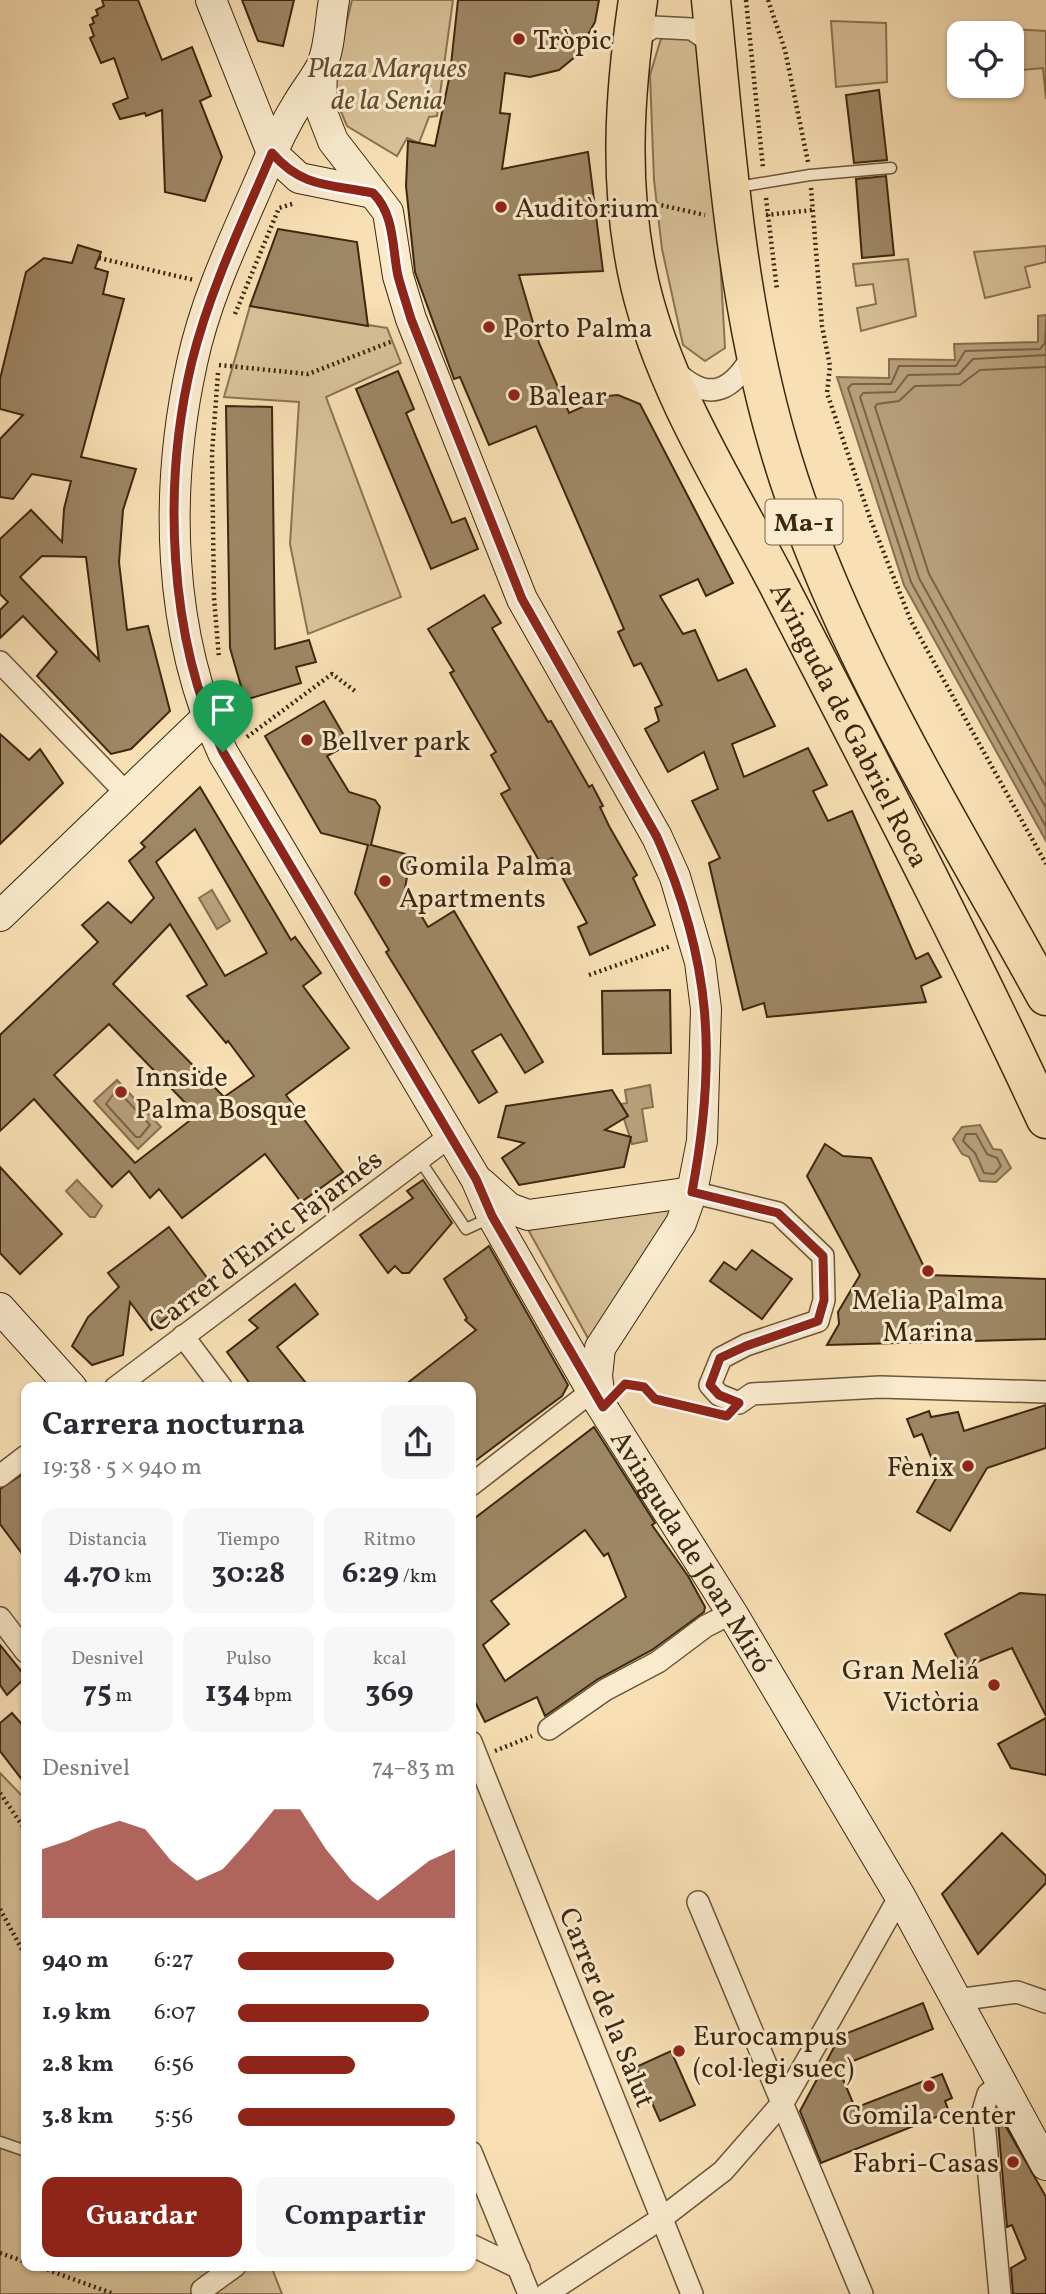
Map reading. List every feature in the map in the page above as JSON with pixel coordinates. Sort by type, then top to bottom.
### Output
[{"type":"highway","name":"Avinguda de Gabriel Roca","points":[[638,0],[624,147],[629,229],[644,301],[666,362],[718,471],[962,939],[1046,1119]]},
{"type":"highway","name":"Avinguda de Gabriel Roca","points":[[711,0],[716,46],[748,185],[755,351],[785,468],[831,591],[893,718],[1046,996]]},
{"type":"street","points":[[211,0],[272,153],[287,171],[299,178],[373,193]]},
{"type":"street","points":[[334,0],[322,66],[321,110],[333,141],[387,212],[398,276],[411,319],[522,599],[657,837],[675,877],[700,962],[706,1022],[705,1098],[692,1192],[681,1223],[600,1348],[597,1399],[476,1482]]},
{"type":"street","points":[[632,41],[653,27],[692,29],[716,46]]},
{"type":"street","name":"Avinguda de Joan Miró","points":[[322,66],[296,106],[272,153],[217,286],[192,362],[179,447],[176,564],[187,644],[206,718],[235,745],[449,1137],[476,1179],[492,1216],[597,1399],[732,1613],[900,1896],[1046,2165]]},
{"type":"street","points":[[666,362],[688,384],[705,391],[719,391],[746,369],[755,351]]},
{"type":"street","points":[[0,662],[128,796]]},
{"type":"street","points":[[0,916],[128,796],[206,718]]},
{"type":"street","name":"Carrer d'Enric Fajarnés","points":[[123,1382],[449,1137]]},
{"type":"street","points":[[476,1179],[509,1208],[528,1215],[692,1192],[778,1213],[823,1256],[824,1300],[818,1321],[720,1358],[710,1385],[719,1395],[739,1403],[752,1394],[880,1387],[1046,1392]]},
{"type":"street","points":[[0,1308],[67,1382]]},
{"type":"street","points":[[183,1336],[218,1382]]},
{"type":"street","points":[[0,1476],[21,1460]]},
{"type":"street","points":[[549,1729],[605,1690],[658,1662],[706,1626],[732,1613]]},
{"type":"street","points":[[0,1618],[21,1645]]},
{"type":"street","name":"Carrer de la Salut","points":[[476,1755],[692,2294]]},
{"type":"street","points":[[546,2294],[663,2218],[723,2171],[784,2101],[900,1896]]},
{"type":"street","points":[[698,1902],[784,2101],[862,2294]]},
{"type":"street","points":[[956,2000],[1017,1992],[1046,2002]]},
{"type":"street","points":[[1000,2294],[983,2111],[988,2094],[1002,2083]]},
{"type":"street","points":[[476,2164],[529,2294]]},
{"type":"street","points":[[476,2232],[509,2246]]},
{"type":"street","points":[[476,2247],[519,2268]]},
{"type":"street","points":[[202,2290],[224,2271]]},
{"type":"lane","points":[[748,185],[810,175],[891,168]]},
{"type":"lane","points":[[419,1159],[466,1229],[492,1216]]},
{"type":"lane","points":[[0,2142],[21,2149]]},
{"type":"path","points":[[746,0],[748,185],[778,296]]},
{"type":"path","points":[[768,0],[785,50],[810,175],[822,326],[830,366],[827,393],[870,518],[911,621],[1046,864]]},
{"type":"path","points":[[234,315],[279,208],[299,202]]},
{"type":"path","points":[[99,258],[217,286]]},
{"type":"path","points":[[219,365],[308,374],[393,342],[390,328]]},
{"type":"path","points":[[221,666],[214,598],[212,453],[222,352]]},
{"type":"path","points":[[235,745],[332,674],[355,691]]},
{"type":"path","points":[[235,745],[242,724]]},
{"type":"path","points":[[589,975],[694,938]]},
{"type":"path","points":[[597,1399],[625,1384],[644,1387],[655,1399],[727,1416],[739,1403]]},
{"type":"path","points":[[476,1749],[549,1729]]},
{"type":"path","points":[[0,1793],[21,1824]]},
{"type":"path","points":[[0,1909],[21,1948]]},
{"type":"path","points":[[0,2253],[21,2260]]},
{"type":"path","points":[[51,2271],[114,2294]]},
{"type":"green space","name":"Plaza Marques de la Senia","points":[[352,0],[453,0],[437,116],[429,117],[419,143],[407,138],[397,156],[347,126],[331,88]]},
{"type":"green space","points":[[831,21],[886,23],[887,82],[836,87]]},
{"type":"green space","points":[[1024,30],[1046,31],[1046,99],[1043,68],[1024,70]]},
{"type":"green space","points":[[663,32],[700,40],[716,185],[725,348],[705,361],[683,345],[662,249],[654,180],[650,75]]},
{"type":"green space","points":[[1046,246],[1046,262],[1025,267],[1030,287],[985,298],[974,252]]},
{"type":"green space","points":[[908,259],[916,316],[861,331],[857,308],[876,304],[873,284],[856,286],[853,264]]},
{"type":"green space","points":[[250,306],[387,328],[401,363],[326,397],[401,597],[308,634],[290,544],[299,402],[224,397]]},
{"type":"green space","points":[[692,1192],[589,1340],[519,1213]]},
{"type":"green space","points":[[0,1773],[21,1795],[21,2271],[273,2271],[282,2294],[0,2294]]},
{"type":"water","points":[[1046,315],[1046,841],[904,585],[837,377],[889,378],[889,359],[955,360],[954,344],[1038,342],[1038,316]]},
{"type":"water","points":[[212,890],[230,921],[217,929],[199,898]]},
{"type":"water","points":[[117,1080],[161,1127],[138,1149],[94,1101]]},
{"type":"water","points":[[650,1085],[653,1107],[642,1109],[647,1141],[632,1144],[624,1119],[628,1116],[621,1104],[627,1103],[625,1090]]},
{"type":"water","points":[[980,1125],[993,1149],[1001,1150],[1011,1168],[996,1182],[980,1181],[969,1157],[962,1154],[953,1139],[962,1127]]},
{"type":"water","points":[[77,1180],[102,1206],[95,1217],[90,1217],[66,1191]]},
{"type":"building","points":[[102,0],[138,0],[162,60],[192,47],[211,96],[200,101],[222,157],[205,201],[165,192],[162,110],[146,116],[145,113],[120,119],[113,104],[128,98],[114,58],[101,63],[90,38],[94,36],[90,25],[94,23],[92,18],[98,15],[96,10],[104,6]]},
{"type":"building","points":[[242,0],[294,0],[283,46],[258,41]]},
{"type":"building","points":[[458,0],[599,0],[595,22],[576,56],[559,70],[530,77],[505,73],[500,113],[510,114],[502,169],[588,152],[603,271],[519,275],[539,343],[569,413],[607,396],[618,395],[640,404],[733,583],[706,596],[698,579],[660,596],[683,634],[695,630],[718,681],[746,669],[775,726],[732,744],[744,777],[808,748],[827,785],[813,791],[828,821],[852,811],[916,959],[928,953],[941,977],[921,986],[926,1002],[767,1017],[764,1003],[743,1010],[709,863],[720,858],[692,801],[718,789],[704,752],[668,772],[645,729],[659,721],[655,708],[662,705],[641,663],[634,666],[618,632],[624,629],[536,426],[489,445],[460,377],[454,379],[415,272],[406,186],[408,141],[435,146],[450,74]]},
{"type":"building","points":[[879,90],[887,160],[854,163],[846,95]]},
{"type":"building","points":[[886,176],[894,255],[862,258],[856,179]]},
{"type":"building","points":[[278,229],[357,242],[368,326],[250,306]]},
{"type":"building","points":[[78,245],[101,252],[95,268],[108,272],[103,294],[124,299],[81,457],[136,469],[123,510],[119,562],[127,630],[148,626],[170,711],[131,749],[111,754],[37,676],[57,652],[23,616],[0,638],[0,610],[8,602],[0,594],[0,539],[31,510],[62,542],[64,509],[71,481],[32,474],[13,499],[0,497],[0,439],[23,415],[0,409],[0,379],[26,272],[44,258],[72,263]],"holes":[[[42,556],[86,557],[99,660],[20,577]]]},
{"type":"building","points":[[398,371],[414,409],[406,413],[452,523],[465,518],[478,549],[431,569],[356,389]]},
{"type":"building","points":[[226,406],[272,407],[275,649],[309,640],[316,662],[296,667],[301,683],[245,700],[230,648]]},
{"type":"building","points":[[484,595],[501,623],[492,628],[548,722],[551,721],[603,806],[600,807],[609,826],[637,875],[633,878],[655,925],[590,955],[578,927],[587,923],[552,858],[541,864],[501,794],[510,789],[491,755],[496,752],[450,673],[454,671],[428,629]]},
{"type":"building","points":[[324,701],[349,744],[327,756],[349,792],[375,800],[380,807],[371,845],[406,854],[410,861],[405,888],[428,927],[454,911],[543,1062],[525,1073],[501,1034],[472,1051],[497,1092],[479,1103],[386,952],[389,950],[355,893],[368,845],[321,833],[265,736]]},
{"type":"building","points":[[0,734],[29,760],[40,749],[63,783],[0,844]]},
{"type":"building","points":[[200,787],[291,940],[295,937],[321,973],[303,986],[349,1048],[286,1095],[343,1172],[301,1202],[265,1154],[182,1218],[159,1189],[150,1198],[129,1171],[112,1187],[34,1099],[0,1131],[0,1035],[98,942],[82,925],[108,902],[131,923],[154,898],[129,861],[145,847],[141,843]],"holes":[[[195,829],[267,953],[225,976],[156,862]],[[170,924],[207,985],[187,996],[226,1043],[228,1041],[254,1076],[224,1097],[113,984]],[[109,1024],[197,1115],[135,1163],[54,1075]]]},
{"type":"building","points":[[670,990],[671,1053],[603,1054],[602,991]]},
{"type":"building","points":[[612,1090],[628,1116],[605,1130],[631,1137],[624,1167],[519,1185],[502,1158],[524,1143],[498,1137],[506,1106]]},
{"type":"building","points":[[825,1144],[843,1156],[871,1158],[928,1275],[1046,1279],[1046,1339],[827,1345],[839,1324],[838,1312],[860,1275],[807,1176]]},
{"type":"building","points":[[0,1167],[62,1234],[20,1274],[0,1253]]},
{"type":"building","points":[[423,1180],[452,1223],[409,1273],[402,1273],[395,1266],[388,1273],[360,1235],[413,1198],[407,1191]]},
{"type":"building","points":[[169,1227],[211,1283],[151,1330],[130,1302],[123,1355],[92,1365],[72,1346],[88,1317],[119,1287],[108,1273]]},
{"type":"building","points":[[489,1246],[568,1385],[562,1396],[476,1460],[476,1382],[409,1382],[476,1330],[465,1320],[467,1318],[444,1279]]},
{"type":"building","points":[[752,1250],[792,1279],[762,1319],[710,1281],[724,1262],[736,1270]]},
{"type":"building","points":[[295,1284],[318,1314],[277,1347],[305,1382],[249,1382],[227,1352],[258,1328],[249,1320]]},
{"type":"building","name":"Fènix","points":[[1046,1405],[1046,1448],[987,1468],[950,1531],[917,1512],[938,1475],[922,1434],[914,1437],[907,1419],[929,1411],[931,1417],[958,1412],[964,1431]]},
{"type":"building","points":[[594,1427],[655,1523],[652,1525],[688,1576],[705,1607],[704,1612],[652,1650],[598,1679],[545,1716],[537,1697],[485,1722],[476,1704],[476,1517]],"holes":[[[585,1530],[604,1556],[608,1553],[626,1597],[505,1681],[483,1645],[509,1624],[491,1601]]]},
{"type":"building","points":[[21,1475],[21,1552],[0,1524],[0,1489]]},
{"type":"building","points":[[1020,1593],[1046,1595],[1046,1716],[1012,1648],[962,1668],[945,1634]]},
{"type":"building","points":[[0,1645],[21,1671],[21,1682],[7,1695],[0,1685]]},
{"type":"building","points":[[12,1713],[21,1723],[21,1778],[0,1751],[0,1723]]},
{"type":"building","points":[[1046,1718],[1046,1775],[1011,1768],[998,1744]]},
{"type":"building","points":[[1002,1833],[1046,1876],[1046,1883],[978,1954],[942,1894]]},
{"type":"building","name":"Gomila center","points":[[923,2003],[933,2029],[838,2067],[855,2108],[942,2074],[952,2098],[945,2101],[949,2112],[821,2163],[800,2111],[840,2036]]},
{"type":"building","points":[[671,2051],[695,2105],[660,2121],[636,2067]]},
{"type":"building","points":[[997,2111],[1046,2197],[1046,2294],[1013,2294],[1011,2268],[1026,2259],[1012,2225],[1007,2227]]},
{"type":"place","name":"Tròpic","points":[[519,39]]},
{"type":"place","name":"Auditòrium","points":[[501,207]]},
{"type":"place","name":"Porto Palma","points":[[489,327]]},
{"type":"place","name":"Balear","points":[[514,395]]},
{"type":"place","name":"Bellver park","points":[[307,740]]},
{"type":"place","name":"Gomila Palma Apartments","points":[[385,881]]},
{"type":"place","name":"Innside Palma Bosque","points":[[121,1092]]},
{"type":"place","name":"Melia Palma Marina","points":[[928,1271]]},
{"type":"place","name":"Fènix","points":[[968,1466]]},
{"type":"place","name":"Gran Meliá Victòria","points":[[994,1685]]},
{"type":"place","name":"Eurocampus (col·legi suec)","points":[[679,2051]]},
{"type":"place","name":"Gomila center","points":[[929,2086]]},
{"type":"place","name":"Fabri-Casas","points":[[1013,2162]]},
{"type":"route","points":[[272,153],[287,171],[299,178],[373,193],[382,201],[387,212],[398,276],[411,319],[522,599],[657,837],[675,877],[690,920],[700,962],[706,1009],[702,1141],[692,1192],[778,1213],[823,1256],[824,1300],[818,1321],[720,1358],[710,1385],[719,1395],[739,1403],[727,1416],[655,1399],[644,1387],[625,1384],[603,1407],[492,1216],[476,1179],[223,752],[206,718],[190,658],[181,603],[175,526],[179,447],[192,362],[222,271],[272,153]]}]
